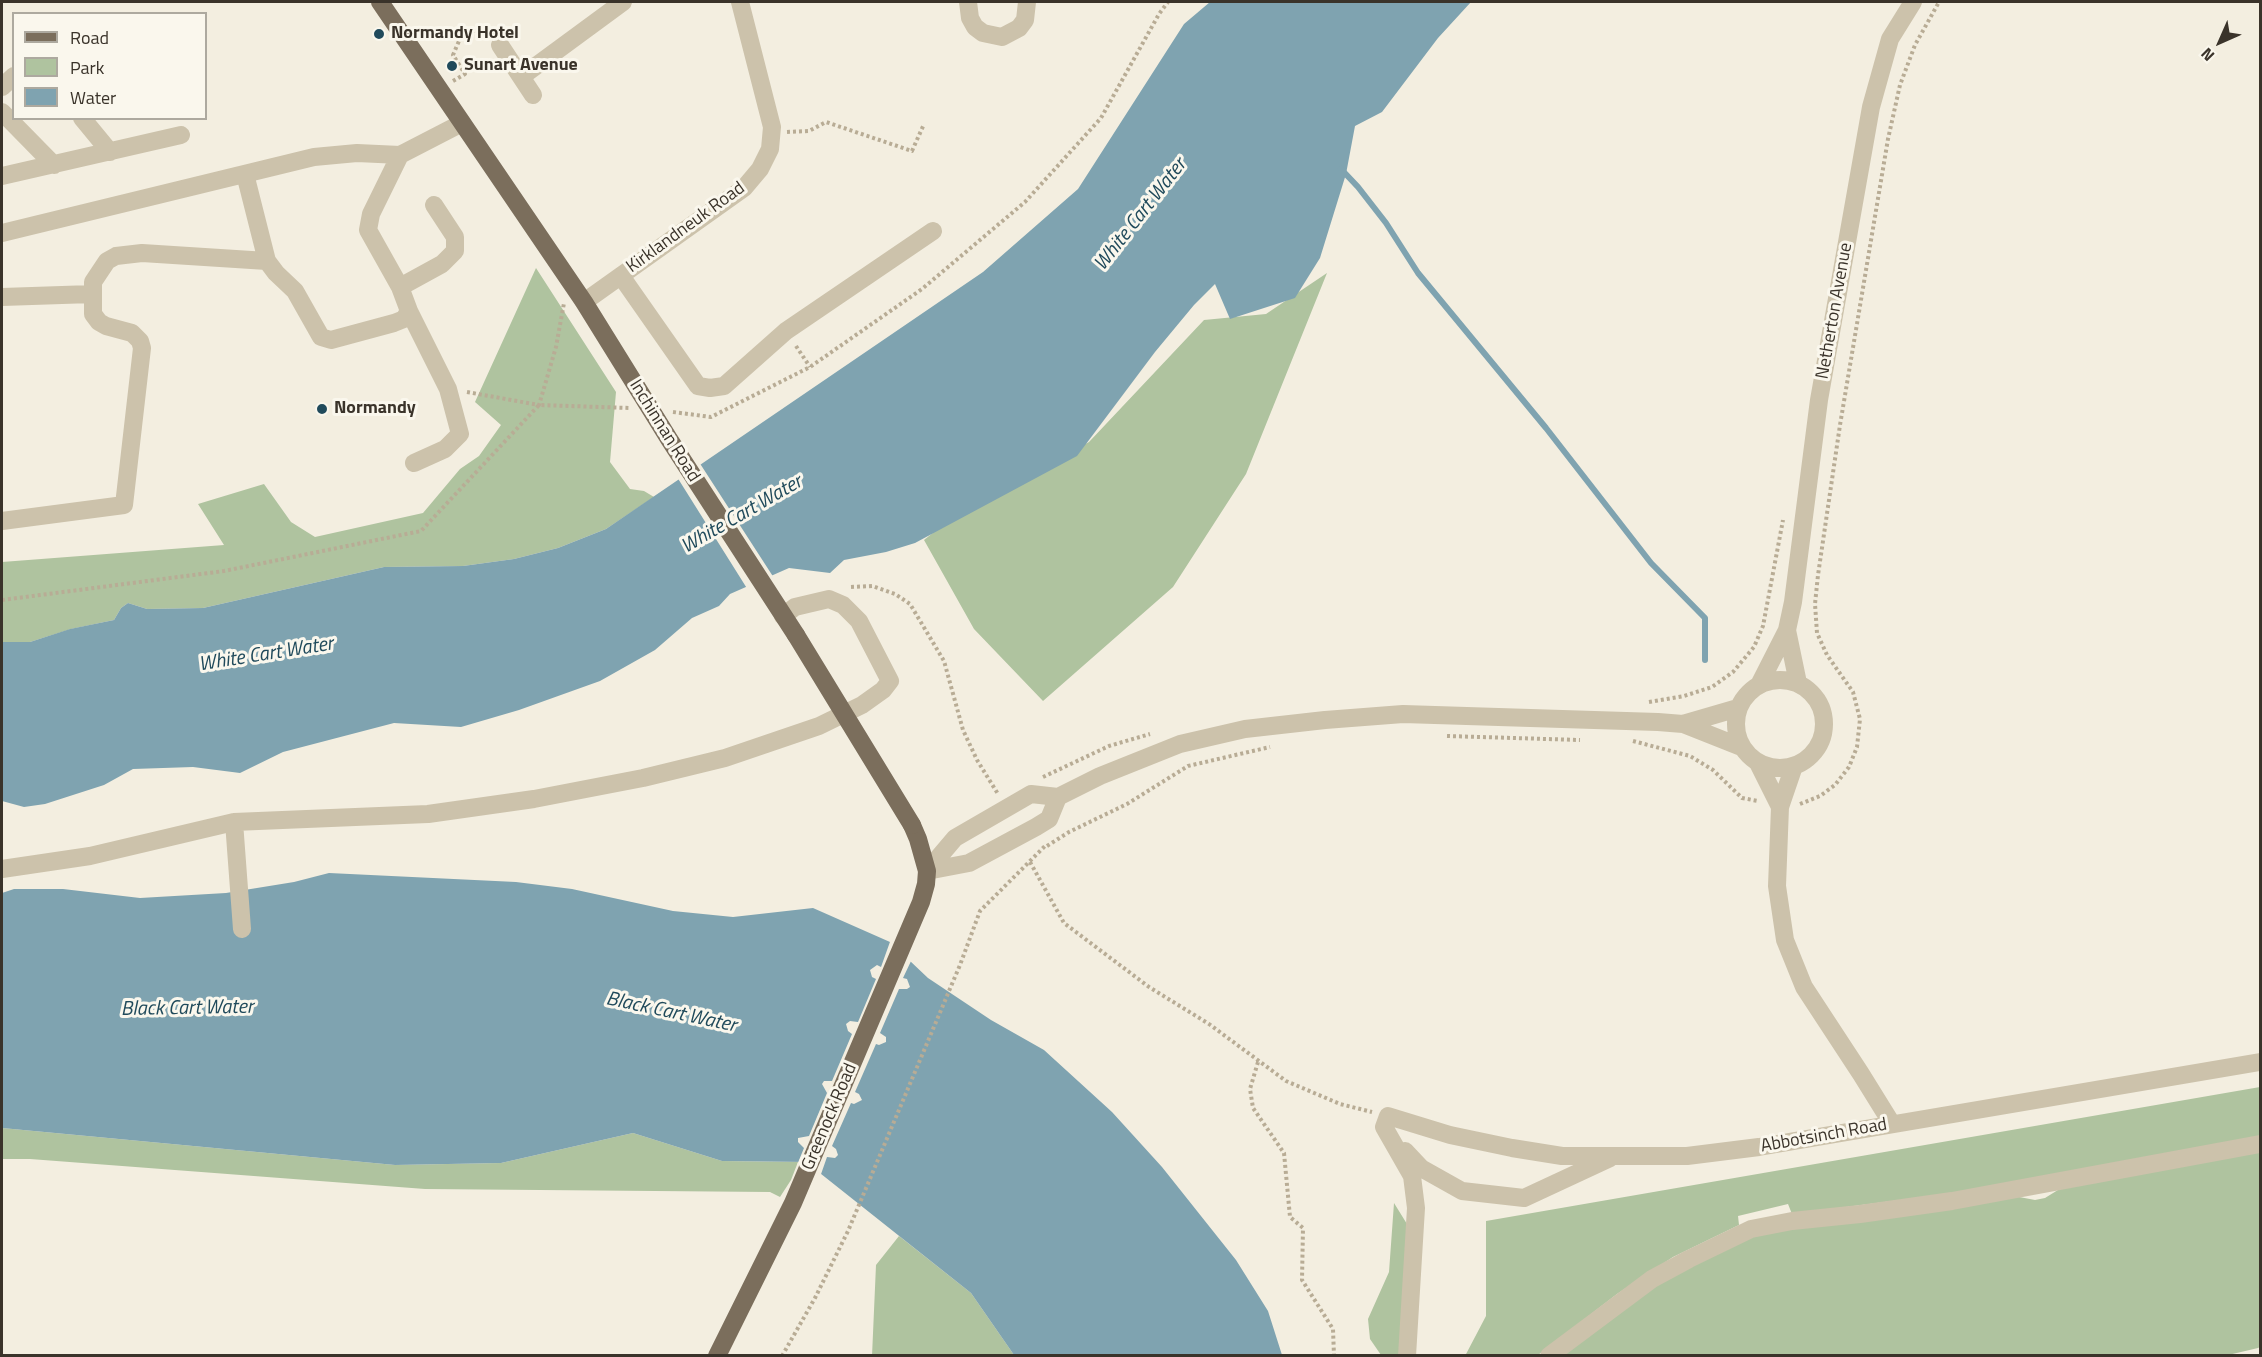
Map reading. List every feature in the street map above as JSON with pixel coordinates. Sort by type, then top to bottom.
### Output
[{"type":"main road","name":"Inchinnan Road","points":[[380,2],[584,302],[669,439],[796,635],[912,825],[927,872]]},
{"type":"main road","name":"Greenock Road","points":[[717,1356],[793,1203],[916,914],[926,884],[927,872]]},
{"type":"street","points":[[521,77],[624,2]]},
{"type":"street","name":"Kirklandneuk Road","points":[[584,302],[744,188],[760,169],[770,149],[772,132],[767,100],[740,2]]},
{"type":"street","points":[[969,2],[970,18],[975,27],[983,33],[1002,37],[1019,28],[1025,20],[1028,2]]},
{"type":"street","name":"Netherton Avenue","points":[[1760,683],[1787,630],[1793,602],[1819,400],[1871,107],[1890,39],[1913,2]]},
{"type":"street","points":[[500,45],[533,95]]},
{"type":"street","points":[[2,112],[54,165]]},
{"type":"street","points":[[84,120],[110,152]]},
{"type":"street","points":[[2,233],[314,157],[357,153],[400,155],[462,123]]},
{"type":"street","points":[[5,172],[54,165],[181,135]]},
{"type":"street","points":[[400,155],[371,214],[368,230],[400,288],[448,389],[460,434],[445,449],[414,464]]},
{"type":"street","points":[[245,174],[267,261],[294,291],[321,337],[325,340],[394,324],[404,320],[409,311]]},
{"type":"street","points":[[400,288],[442,264],[455,251],[455,237],[434,205]]},
{"type":"street","points":[[621,276],[698,386],[710,388],[724,386],[786,330],[933,231]]},
{"type":"street","points":[[2,521],[124,505],[142,348],[140,341],[132,333],[114,329],[99,322],[91,310],[93,282],[106,261],[116,256],[142,253],[267,261]]},
{"type":"street","points":[[2,297],[92,294]]},
{"type":"street","points":[[2,869],[90,856],[234,822],[428,814],[534,799],[643,778],[725,758],[819,726],[862,705],[883,690],[890,681],[859,621],[843,605],[829,599],[795,607],[783,616]]},
{"type":"street","name":"Netherton Avenue","points":[[1787,630],[1798,683]]},
{"type":"street","points":[[1741,747],[1735,728],[1738,708],[1747,693],[1760,683],[1785,679],[1809,690],[1818,700],[1823,713],[1822,739],[1815,751],[1806,760],[1782,769],[1758,763]]},
{"type":"street","points":[[927,872],[955,838],[1031,794],[1058,796],[1100,776],[1180,744],[1245,729],[1403,714],[1683,724],[1738,708]]},
{"type":"street","points":[[1683,724],[1741,747],[1758,763],[1780,807]]},
{"type":"street","points":[[1794,766],[1780,807],[1777,886],[1785,940],[1804,987],[1892,1124]]},
{"type":"street","points":[[927,872],[969,863],[1049,819],[1058,796]]},
{"type":"street","points":[[234,822],[242,929]]},
{"type":"street","name":"Abbotsinch Road","points":[[1386,1121],[1512,1148],[1562,1156],[1697,1154],[1759,1147],[2260,1062]]},
{"type":"street","points":[[1386,1121],[1421,1168],[1462,1191],[1524,1198],[1613,1157]]},
{"type":"street","points":[[1386,1121],[1412,1176],[1416,1208],[1407,1356]]},
{"type":"street","points":[[1550,1356],[1652,1279],[1689,1258],[1751,1229],[1791,1221],[1952,1201],[2260,1144]]},
{"type":"path","points":[[1626,740],[1690,756],[1713,770],[1742,798],[1780,807],[1802,804],[1820,796],[1835,785],[1849,767],[1857,747],[1860,719],[1853,692],[1827,655],[1817,633],[1815,604],[1818,575],[1840,425],[1888,139],[1900,85],[1915,45],[1939,2]]},
{"type":"path","points":[[440,90],[465,74],[453,55],[459,41],[468,30],[489,28],[500,34],[500,45]]},
{"type":"path","points":[[772,132],[809,131],[826,122],[912,151],[924,124]]},
{"type":"path","points":[[2,600],[224,571],[421,531],[539,405],[556,347],[568,279]]},
{"type":"path","points":[[786,330],[810,367]]},
{"type":"path","points":[[448,389],[539,405],[650,409]]},
{"type":"path","points":[[1639,704],[1684,696],[1712,687],[1732,672],[1754,647],[1763,626],[1784,513]]},
{"type":"path","points":[[843,588],[872,586],[895,594],[910,604],[944,661],[963,730],[977,760],[999,797]]},
{"type":"path","points":[[1036,781],[1109,746],[1161,731]]},
{"type":"path","points":[[1445,736],[1582,740]]},
{"type":"path","points":[[782,1356],[815,1298],[848,1230],[960,965],[980,911],[1047,846],[1069,832],[1127,804],[1188,766],[1278,744]]},
{"type":"path","points":[[995,790],[1005,789]]},
{"type":"path","points":[[1044,841],[1047,846]]},
{"type":"path","points":[[1030,862],[1064,923],[1149,987],[1209,1024],[1286,1081],[1386,1121]]},
{"type":"path","points":[[1258,1062],[1250,1089],[1253,1108],[1284,1153],[1290,1217],[1303,1228],[1302,1280],[1333,1329],[1334,1356]]},
{"type":"green space","points":[[536,268],[616,392],[610,462],[630,489],[644,491],[654,497],[606,529],[558,548],[514,559],[463,566],[384,567],[203,608],[147,609],[128,603],[121,608],[114,620],[71,629],[30,642],[2,642],[2,562],[224,545],[198,504],[264,484],[291,522],[315,537],[423,513],[460,469],[479,456],[501,425],[475,402]]},
{"type":"green space","points":[[1327,273],[1246,474],[1173,587],[1043,701],[974,629],[924,540],[954,516],[1089,442],[1204,320],[1266,314]]},
{"type":"green space","points":[[2260,1087],[2260,1136],[1977,1190],[1792,1214],[1788,1204],[1738,1216],[1739,1225],[1673,1257],[1617,1294],[1538,1355],[1465,1356],[1486,1316],[1486,1221]]},
{"type":"green space","points":[[2,1128],[395,1165],[501,1163],[633,1133],[722,1161],[798,1162],[791,1180],[780,1197],[770,1192],[425,1189],[30,1159],[2,1159]]},
{"type":"green space","points":[[2260,1149],[2260,1347],[2258,1348],[2224,1356],[1559,1356],[1657,1283],[1754,1234],[2014,1196],[2035,1200],[2045,1198],[2066,1185]]},
{"type":"green space","points":[[1394,1203],[1407,1224],[1400,1355],[1381,1355],[1370,1339],[1368,1319],[1389,1272]]},
{"type":"green space","points":[[899,1236],[971,1293],[1014,1355],[872,1356],[876,1265]]},
{"type":"water","name":"White Cart Water","points":[[1210,2],[1471,2],[1438,38],[1382,112],[1355,126],[1346,174],[1320,258],[1295,298],[1230,319],[1215,284],[1194,305],[1155,352],[1077,456],[915,543],[886,552],[844,560],[830,573],[789,568],[730,594],[719,606],[692,618],[655,650],[600,681],[519,710],[461,727],[394,723],[283,752],[240,773],[193,767],[133,769],[104,785],[45,804],[24,807],[2,801],[2,642],[30,642],[70,629],[114,620],[121,608],[128,603],[147,609],[203,608],[384,567],[463,566],[514,559],[558,548],[606,529],[983,272],[1078,189],[1184,24]]},
{"type":"water","name":"Black Cart Water","points":[[329,873],[516,882],[572,889],[673,911],[733,917],[813,908],[890,942],[928,978],[991,1020],[1044,1050],[1112,1112],[1162,1167],[1236,1260],[1268,1311],[1282,1355],[1014,1355],[971,1293],[806,1162],[722,1161],[633,1133],[501,1163],[395,1165],[2,1128],[2,893],[14,889],[63,889],[140,898],[226,893],[294,882]]},
{"type":"pier","points":[[699,462],[774,578],[748,590],[677,477]]},
{"type":"pier","points":[[891,939],[912,959],[903,978],[907,979],[910,987],[899,989],[880,1033],[886,1037],[886,1042],[876,1044],[855,1092],[862,1100],[851,1103],[832,1146],[838,1155],[835,1158],[827,1157],[820,1177],[805,1165],[797,1165],[804,1148],[798,1142],[798,1138],[809,1136],[827,1093],[822,1084],[824,1081],[832,1081],[852,1034],[848,1031],[846,1024],[850,1021],[858,1022],[876,979],[872,977],[870,970],[877,965],[881,967]]},
{"type":"waterway","points":[[1341,169],[1386,223],[1418,273],[1546,428],[1651,563],[1705,618],[1705,660]]},
{"type":"place","name":"Normandy Hotel","points":[[379,34]]},
{"type":"place","name":"Sunart Avenue","points":[[452,66]]},
{"type":"place","name":"Normandy","points":[[322,409]]}]
